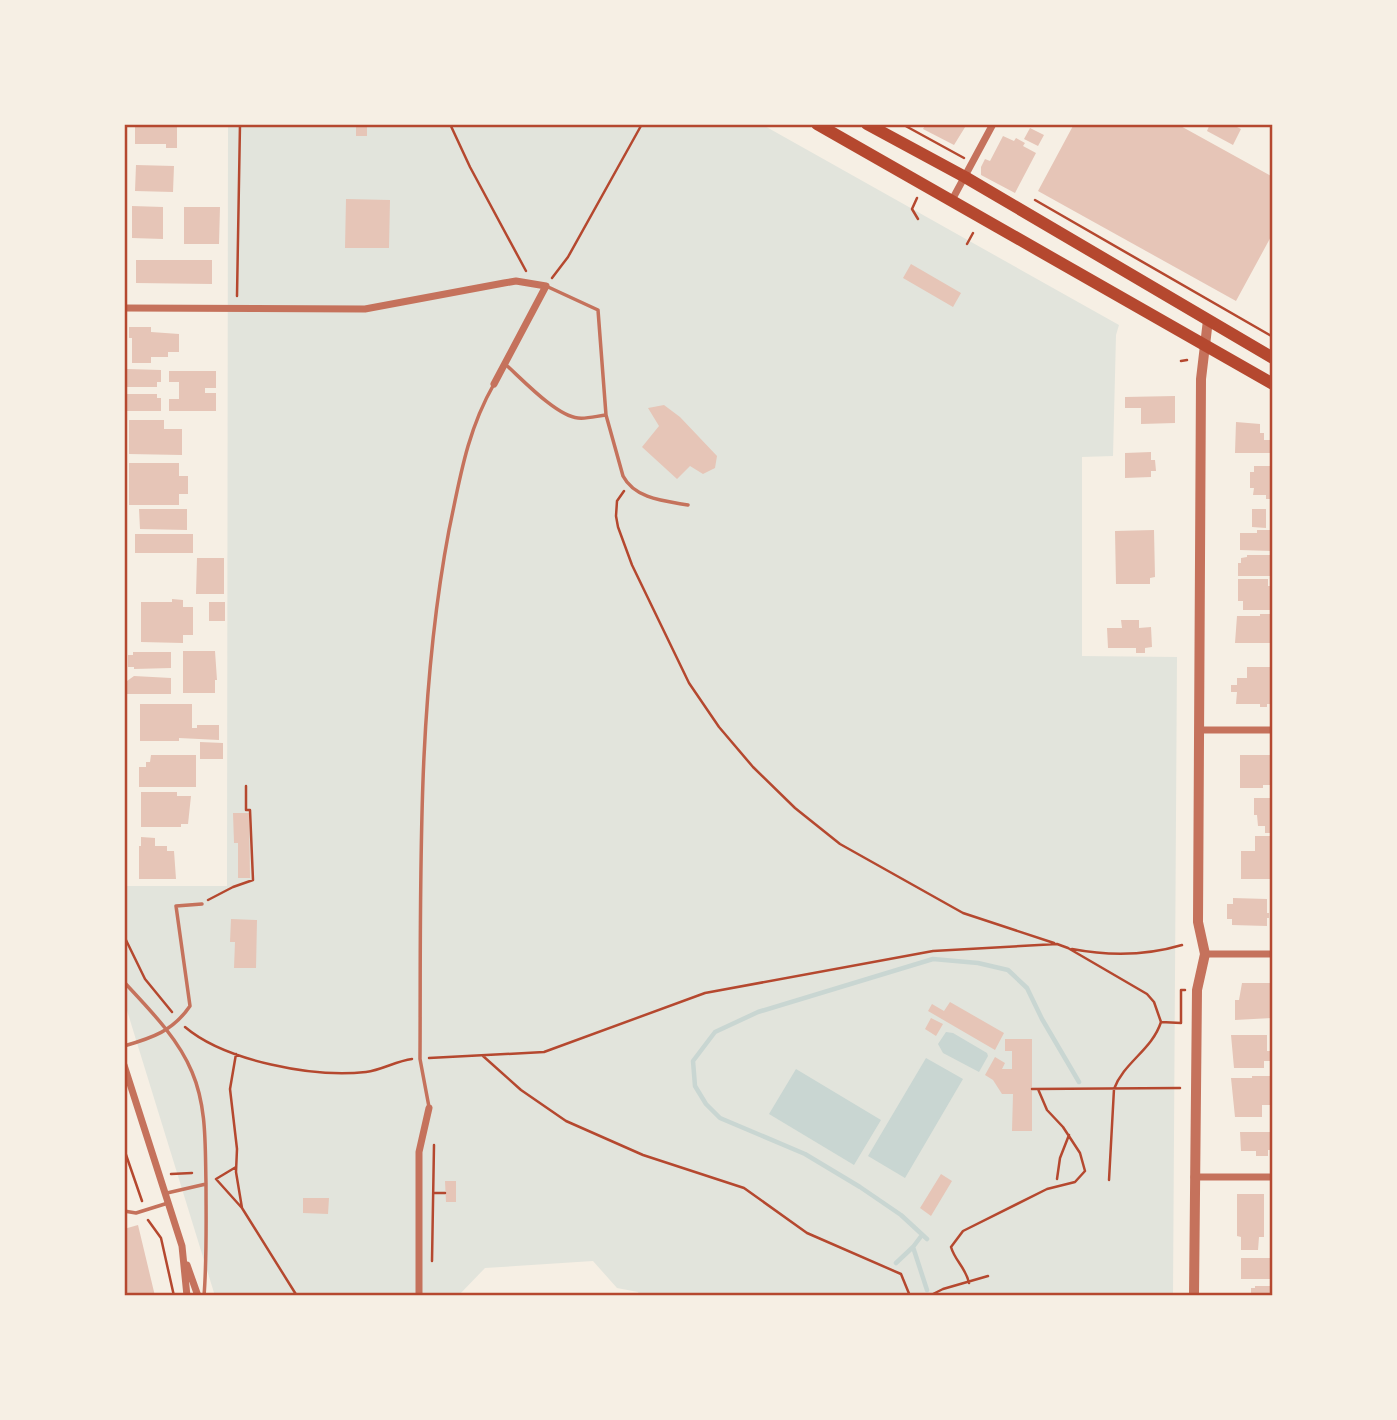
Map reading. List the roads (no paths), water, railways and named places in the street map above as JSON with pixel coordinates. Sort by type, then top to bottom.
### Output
[{"type":"highway","points":[[817,124],[1273,384]]},
{"type":"highway","points":[[867,124],[965,177],[1273,358]]},
{"type":"street","points":[[952,200],[993,124]]},
{"type":"street","points":[[124,309],[365,309],[516,281],[546,286],[494,384]]},
{"type":"street","points":[[1194,1296],[1197,990],[1205,954],[1198,922],[1200,402],[1201,367],[1209,320]]},
{"type":"street","points":[[1199,730],[1273,730]]},
{"type":"street","points":[[1205,954],[1273,954]]},
{"type":"street","points":[[124,1065],[198,1296]]},
{"type":"street","points":[[419,1296],[419,1152],[429,1108]]},
{"type":"street","points":[[1194,1177],[1273,1177]]},
{"type":"street","points":[[184,1257],[187,1296]]},
{"type":"lane","points":[[546,286],[598,310],[606,415],[628,485],[649,497],[688,505]]},
{"type":"lane","points":[[504,364],[557,409],[570,416],[578,418],[606,415]]},
{"type":"lane","points":[[429,1108],[421,1059],[423,747],[439,586],[462,464],[471,432],[494,384]]},
{"type":"lane","points":[[124,1046],[166,1030],[180,1021],[190,1006],[176,906],[202,904]]},
{"type":"lane","points":[[124,982],[166,1030],[191,1069],[198,1087],[204,1121],[206,1184],[204,1296]]},
{"type":"lane","points":[[165,1193],[206,1184]]},
{"type":"lane","points":[[124,1211],[136,1213],[168,1203]]},
{"type":"waterway","points":[[927,1239],[901,1215],[805,1154],[720,1118],[706,1104],[695,1086],[693,1061],[715,1032],[758,1012],[933,959],[978,963],[1008,970],[1027,988],[1079,1082]]},
{"type":"waterway","points":[[896,1263],[922,1235]]},
{"type":"waterway","points":[[913,1247],[927,1290]]}]
